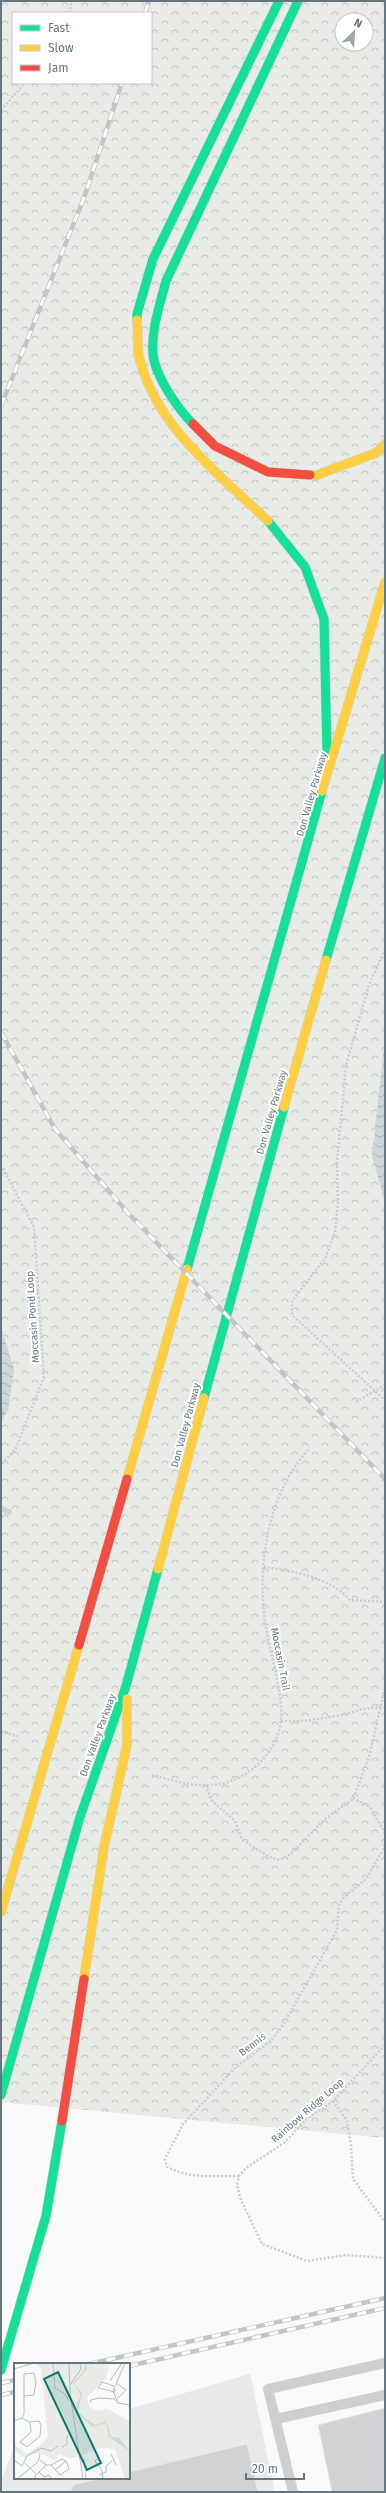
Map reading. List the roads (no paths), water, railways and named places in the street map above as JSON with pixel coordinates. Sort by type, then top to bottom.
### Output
[{"type":"highway","points":[[279,1],[153,259],[137,314],[140,356],[150,392],[167,419],[193,449],[272,525],[305,567],[324,619],[328,772]]},
{"type":"highway","points":[[298,1],[166,281],[156,320],[153,355],[166,391],[185,416],[215,446],[268,472],[317,475],[376,453],[385,444]]},
{"type":"highway","name":"Don Valley Parkway","points":[[1,1912],[99,1578],[328,772],[385,582]]},
{"type":"highway","name":"Don Valley Parkway","points":[[1,2095],[80,1817],[126,1686],[271,1151],[385,758]]},
{"type":"highway","points":[[1,2370],[46,2216],[58,2150],[104,1847],[127,1745],[126,1686]]},
{"type":"lane","points":[[293,2492],[268,2389],[385,2364]]},
{"type":"lane","points":[[276,2419],[385,2395]]},
{"type":"water","points":[[385,1038],[385,1202],[372,1156]]},
{"type":"water","points":[[1,1327],[14,1369],[8,1410],[1,1423]]},
{"type":"waterway","points":[[1,1508],[9,1512]]},
{"type":"railway","points":[[145,12],[149,1]]},
{"type":"railway","points":[[1,406],[85,195],[122,84]]},
{"type":"railway","points":[[1,1032],[55,1129],[129,1214],[385,1479]]},
{"type":"railway","points":[[93,2363],[385,2298]]},
{"type":"railway","points":[[130,2366],[385,2308]]},
{"type":"railway","points":[[1,2383],[14,2380]]},
{"type":"railway","points":[[1,2395],[14,2392]]}]
